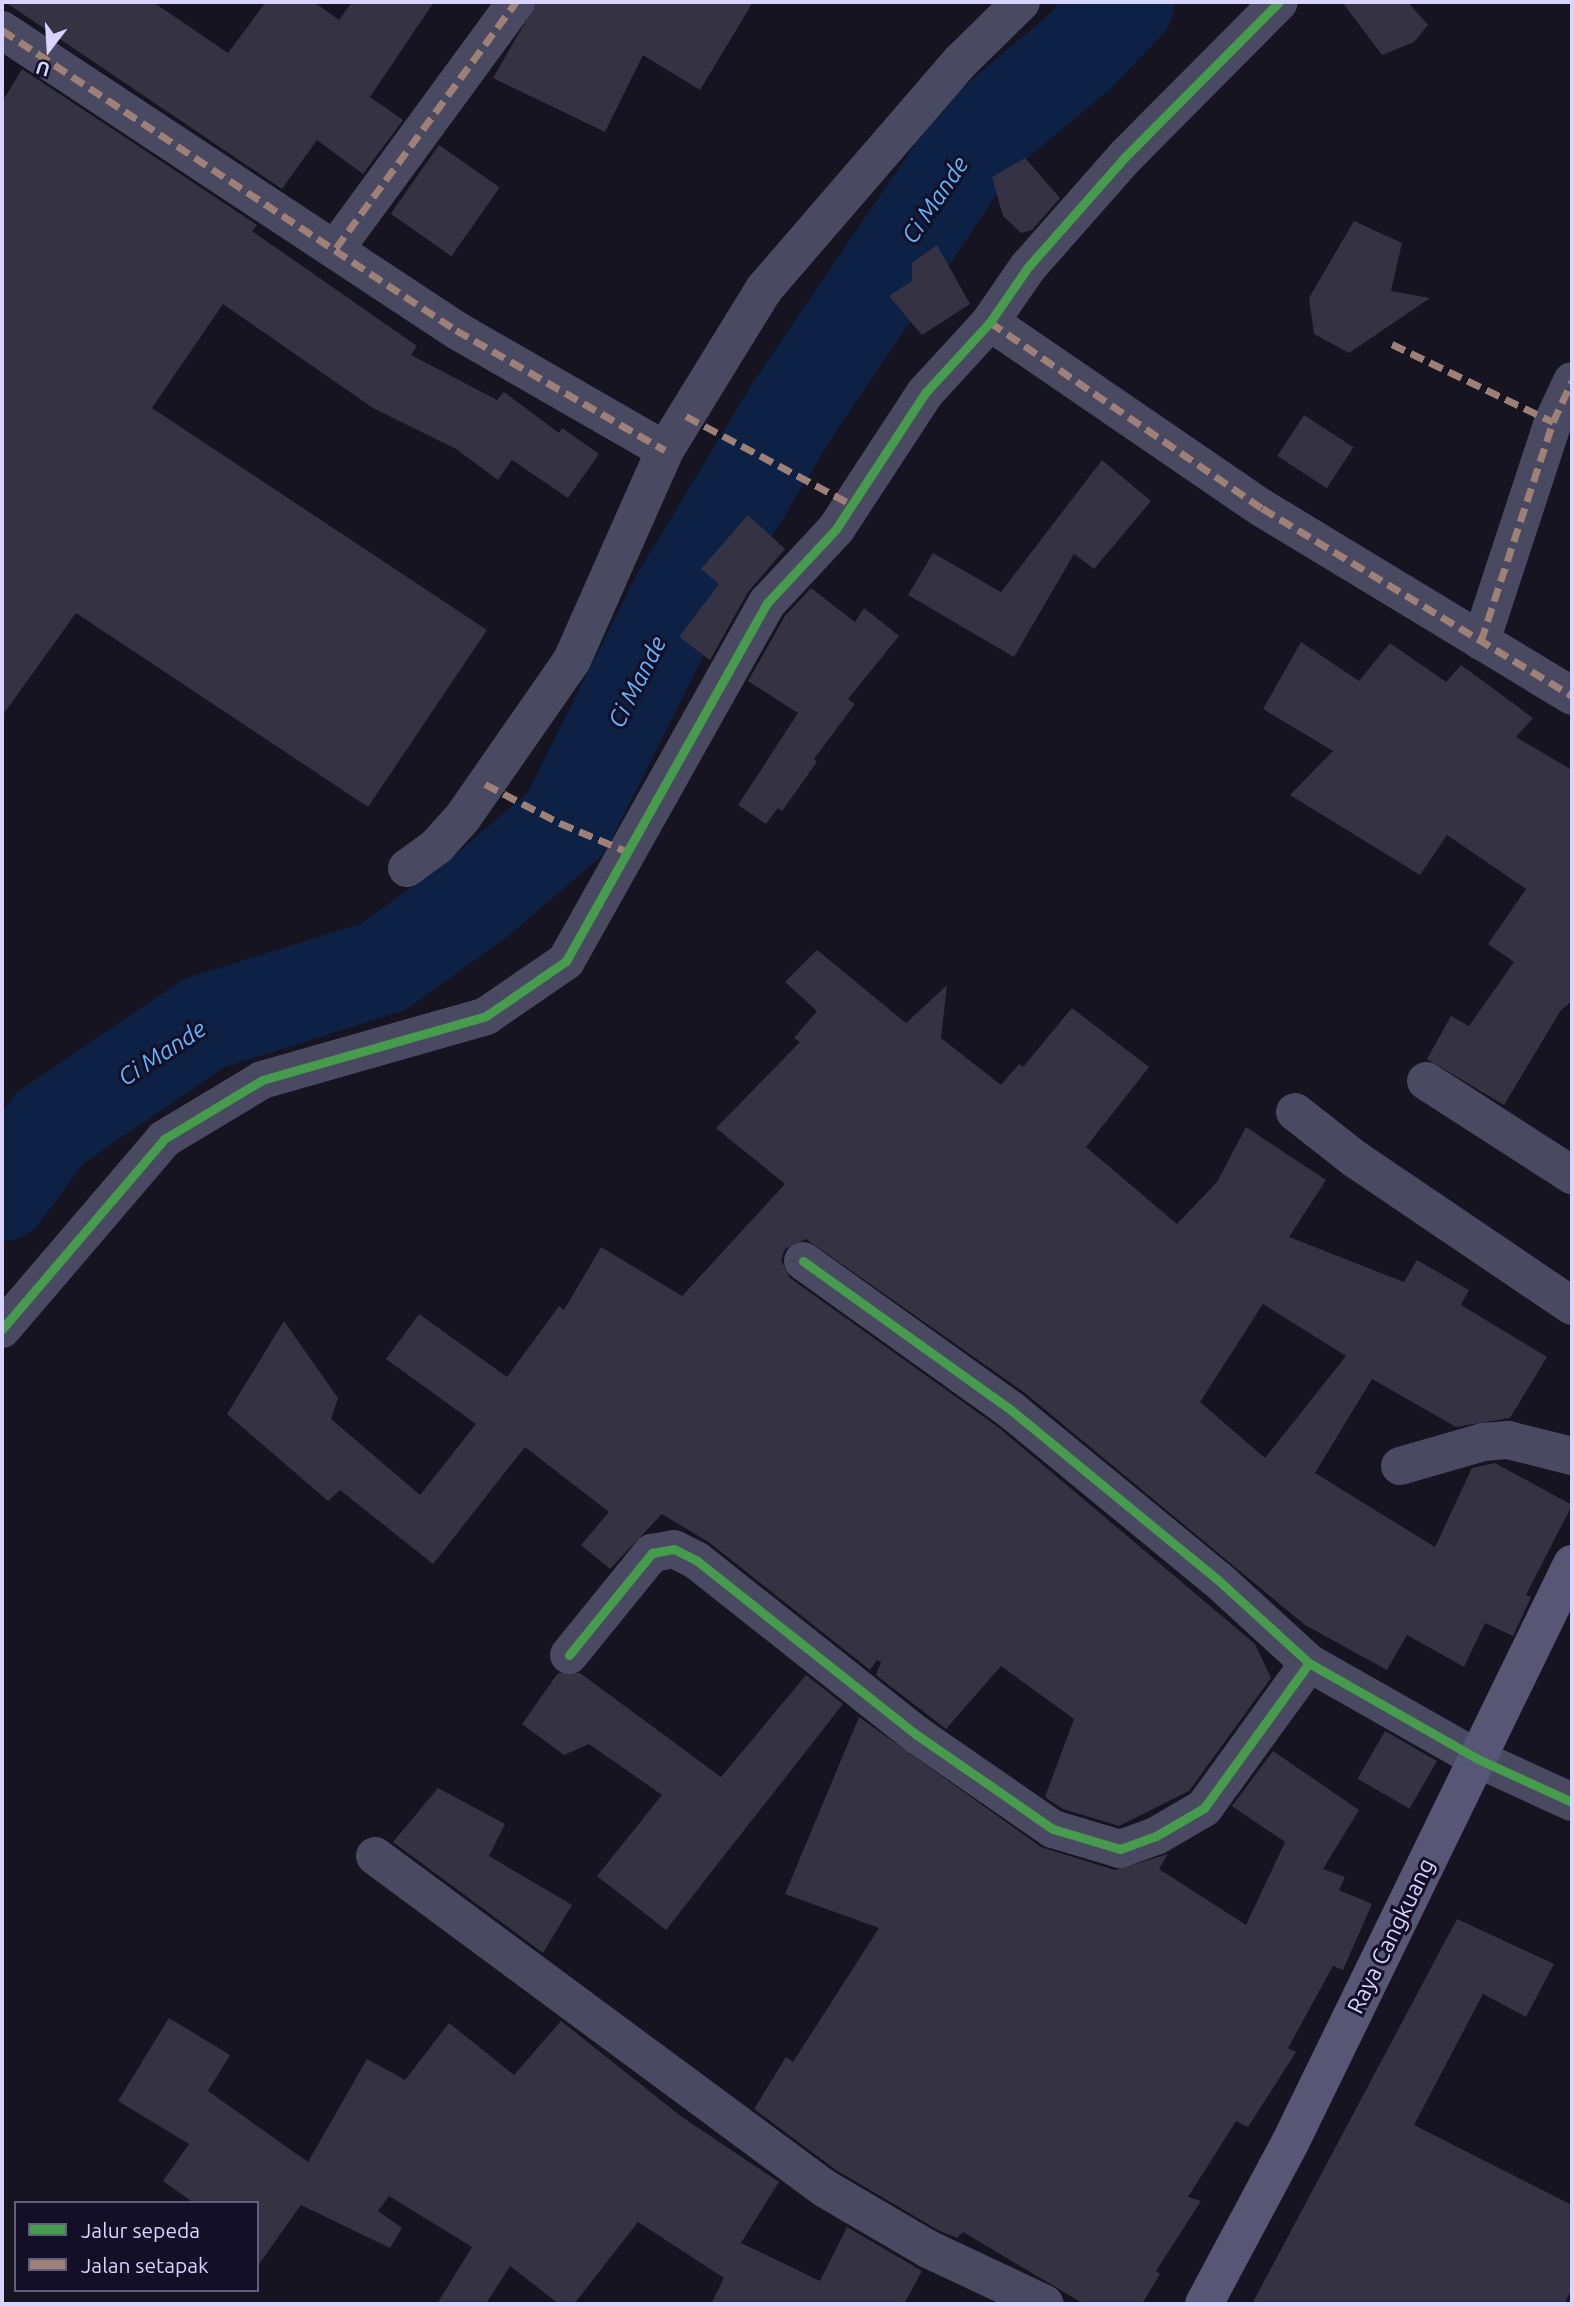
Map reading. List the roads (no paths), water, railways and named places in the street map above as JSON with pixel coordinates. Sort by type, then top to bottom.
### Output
[{"type":"main road","name":"Raya Cangkuang","points":[[1204,2304],[1290,2143],[1572,1564]]},
{"type":"street","points":[[336,248],[516,2]]},
{"type":"street","points":[[407,868],[437,845],[463,817],[572,660],[665,450],[764,289],[961,61],[1021,2]]},
{"type":"street","points":[[2,1329],[164,1139],[262,1080],[486,1016],[566,961],[742,653],[754,622],[836,529],[925,393],[990,322],[1028,267],[1125,157],[1279,2]]},
{"type":"street","points":[[2,30],[336,248],[456,330],[665,450]]},
{"type":"street","points":[[990,322],[1262,508],[1572,696]]},
{"type":"street","points":[[1481,641],[1553,422],[1572,381]]},
{"type":"street","points":[[1426,1081],[1572,1175]]},
{"type":"street","points":[[1295,1112],[1355,1160],[1572,1306]]},
{"type":"street","points":[[803,1261],[1011,1410],[1217,1579],[1309,1663],[1478,1759],[1572,1802]]},
{"type":"street","points":[[1400,1466],[1483,1442],[1508,1440],[1572,1456]]},
{"type":"street","points":[[569,1655],[652,1553],[674,1549],[696,1560],[917,1735],[1053,1829],[1120,1849],[1156,1836],[1204,1808],[1309,1663]]},
{"type":"street","points":[[375,1856],[824,2188],[928,2249],[1045,2304]]},
{"type":"waterway","name":"Ci Mande","points":[[2,1193],[50,1128],[204,1023],[383,967],[476,900],[566,823],[678,599],[793,409],[978,137],[1077,54],[1127,2]]}]
